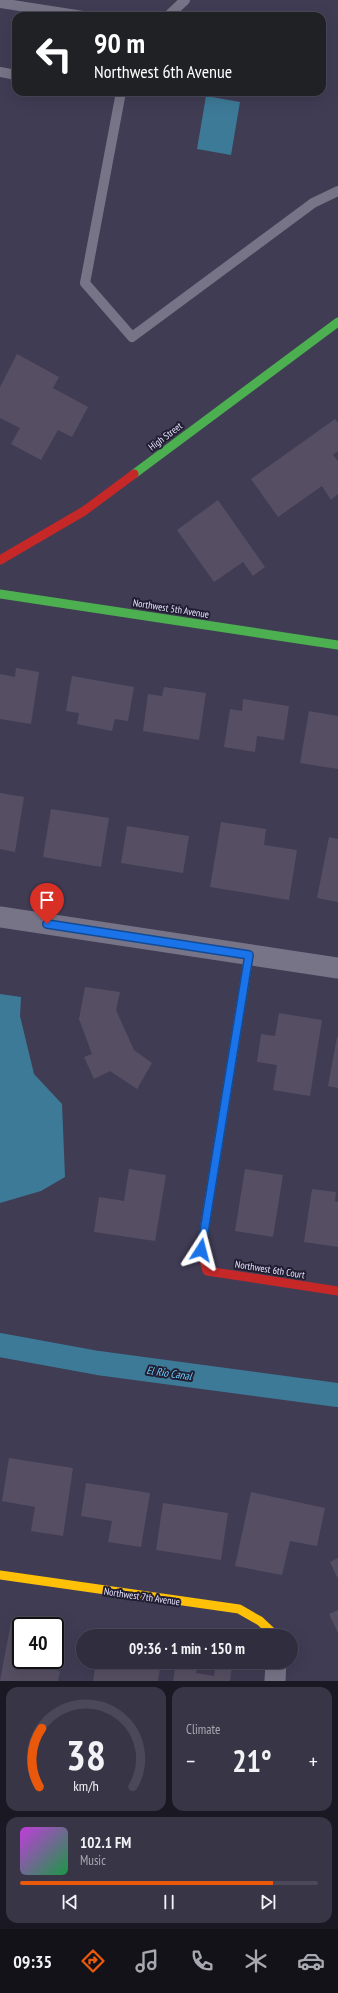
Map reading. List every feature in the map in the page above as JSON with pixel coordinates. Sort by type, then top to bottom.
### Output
[{"type":"street","name":"High Street","points":[[0,560],[84,511],[338,322]]},
{"type":"street","name":"Northwest 5th Avenue","points":[[0,594],[338,645]]},
{"type":"street","points":[[0,916],[338,968]]},
{"type":"street","name":"Northwest 6th Court","points":[[249,955],[201,1250],[207,1271],[338,1291]]},
{"type":"street","name":"Northwest 7th Avenue","points":[[0,1575],[239,1609],[260,1621],[269,1629]]},
{"type":"street","points":[[275,1681],[276,1669]]},
{"type":"lane","points":[[172,12],[185,0]]},
{"type":"lane","points":[[0,3],[57,12]]},
{"type":"lane","points":[[0,72],[12,74]]},
{"type":"lane","points":[[119,96],[85,283],[132,337],[313,204],[338,191]]},
{"type":"water","points":[[206,96],[240,102],[231,155],[197,149]]},
{"type":"water","points":[[0,994],[21,997],[20,1016],[34,1074],[62,1104],[65,1177],[41,1191],[0,1203]]},
{"type":"building","points":[[17,354],[59,377],[53,388],[88,407],[72,437],[58,430],[41,460],[11,444],[20,428],[0,418],[0,387]]},
{"type":"building","points":[[335,419],[338,423],[338,451],[333,455],[338,461],[338,494],[331,500],[322,486],[278,517],[251,479]]},
{"type":"building","points":[[218,500],[265,567],[253,576],[243,562],[214,582],[177,530]]},
{"type":"building","points":[[16,668],[39,672],[31,724],[0,719],[0,674],[15,677]]},
{"type":"building","points":[[72,676],[134,687],[128,721],[115,719],[112,731],[77,724],[79,713],[66,711]]},
{"type":"building","points":[[164,687],[206,693],[199,740],[143,731],[148,694],[162,696]]},
{"type":"building","points":[[243,699],[289,706],[284,740],[257,736],[255,752],[224,747],[230,709],[242,711]]},
{"type":"building","points":[[309,711],[338,716],[338,769],[300,763]]},
{"type":"building","points":[[0,793],[24,797],[15,852],[0,849]]},
{"type":"building","points":[[51,809],[109,818],[101,867],[43,857]]},
{"type":"building","points":[[221,822],[266,829],[264,845],[297,850],[289,900],[210,887]]},
{"type":"building","points":[[127,826],[189,836],[183,873],[121,863]]},
{"type":"building","points":[[329,837],[338,839],[338,902],[317,898]]},
{"type":"building","points":[[85,987],[120,992],[116,1010],[134,1050],[152,1063],[137,1089],[110,1071],[94,1079],[84,1057],[92,1054],[79,1019]]},
{"type":"building","points":[[279,1013],[322,1020],[310,1096],[273,1090],[277,1065],[257,1062],[261,1034],[275,1036]]},
{"type":"building","points":[[338,1037],[338,1088],[328,1086]]},
{"type":"building","points":[[129,1169],[166,1175],[155,1241],[94,1232],[99,1197],[124,1201]]},
{"type":"building","points":[[245,1169],[283,1175],[273,1237],[235,1231]]},
{"type":"building","points":[[312,1189],[336,1192],[335,1201],[338,1202],[338,1247],[304,1242]]},
{"type":"building","points":[[9,1458],[73,1468],[63,1536],[31,1531],[35,1507],[2,1501]]},
{"type":"building","points":[[86,1483],[150,1493],[141,1547],[108,1542],[112,1521],[81,1516]]},
{"type":"building","points":[[251,1492],[325,1508],[317,1546],[290,1541],[282,1575],[235,1566]]},
{"type":"building","points":[[163,1503],[228,1513],[221,1560],[156,1550]]},
{"type":"building","points":[[338,1558],[338,1579],[330,1562]]},
{"type":"building","points":[[338,1610],[338,1633],[329,1614]]},
{"type":"building","points":[[11,1622],[12,1669],[49,1669],[60,1671],[58,1681],[0,1681]]},
{"type":"building","points":[[95,1669],[160,1669],[158,1681],[93,1681]]},
{"type":"building","points":[[175,1669],[197,1669],[196,1673],[214,1676],[215,1669],[232,1669],[230,1681],[173,1681]]},
{"type":"waterway","name":"El Rio Canal","points":[[0,1345],[98,1363],[338,1395]]},
{"type":"traffic: fast","points":[[134,474],[338,322]]},
{"type":"traffic: fast","points":[[0,594],[338,645]]},
{"type":"traffic: slow","points":[[203,1257],[201,1250],[249,955]]},
{"type":"traffic: slow","points":[[0,1575],[239,1609],[260,1621],[269,1629]]},
{"type":"traffic: jam","points":[[0,560],[84,511],[134,474]]},
{"type":"traffic: jam","points":[[203,1257],[207,1271],[338,1291]]},
{"type":"route","points":[[47,924],[249,955],[201,1250]]}]
